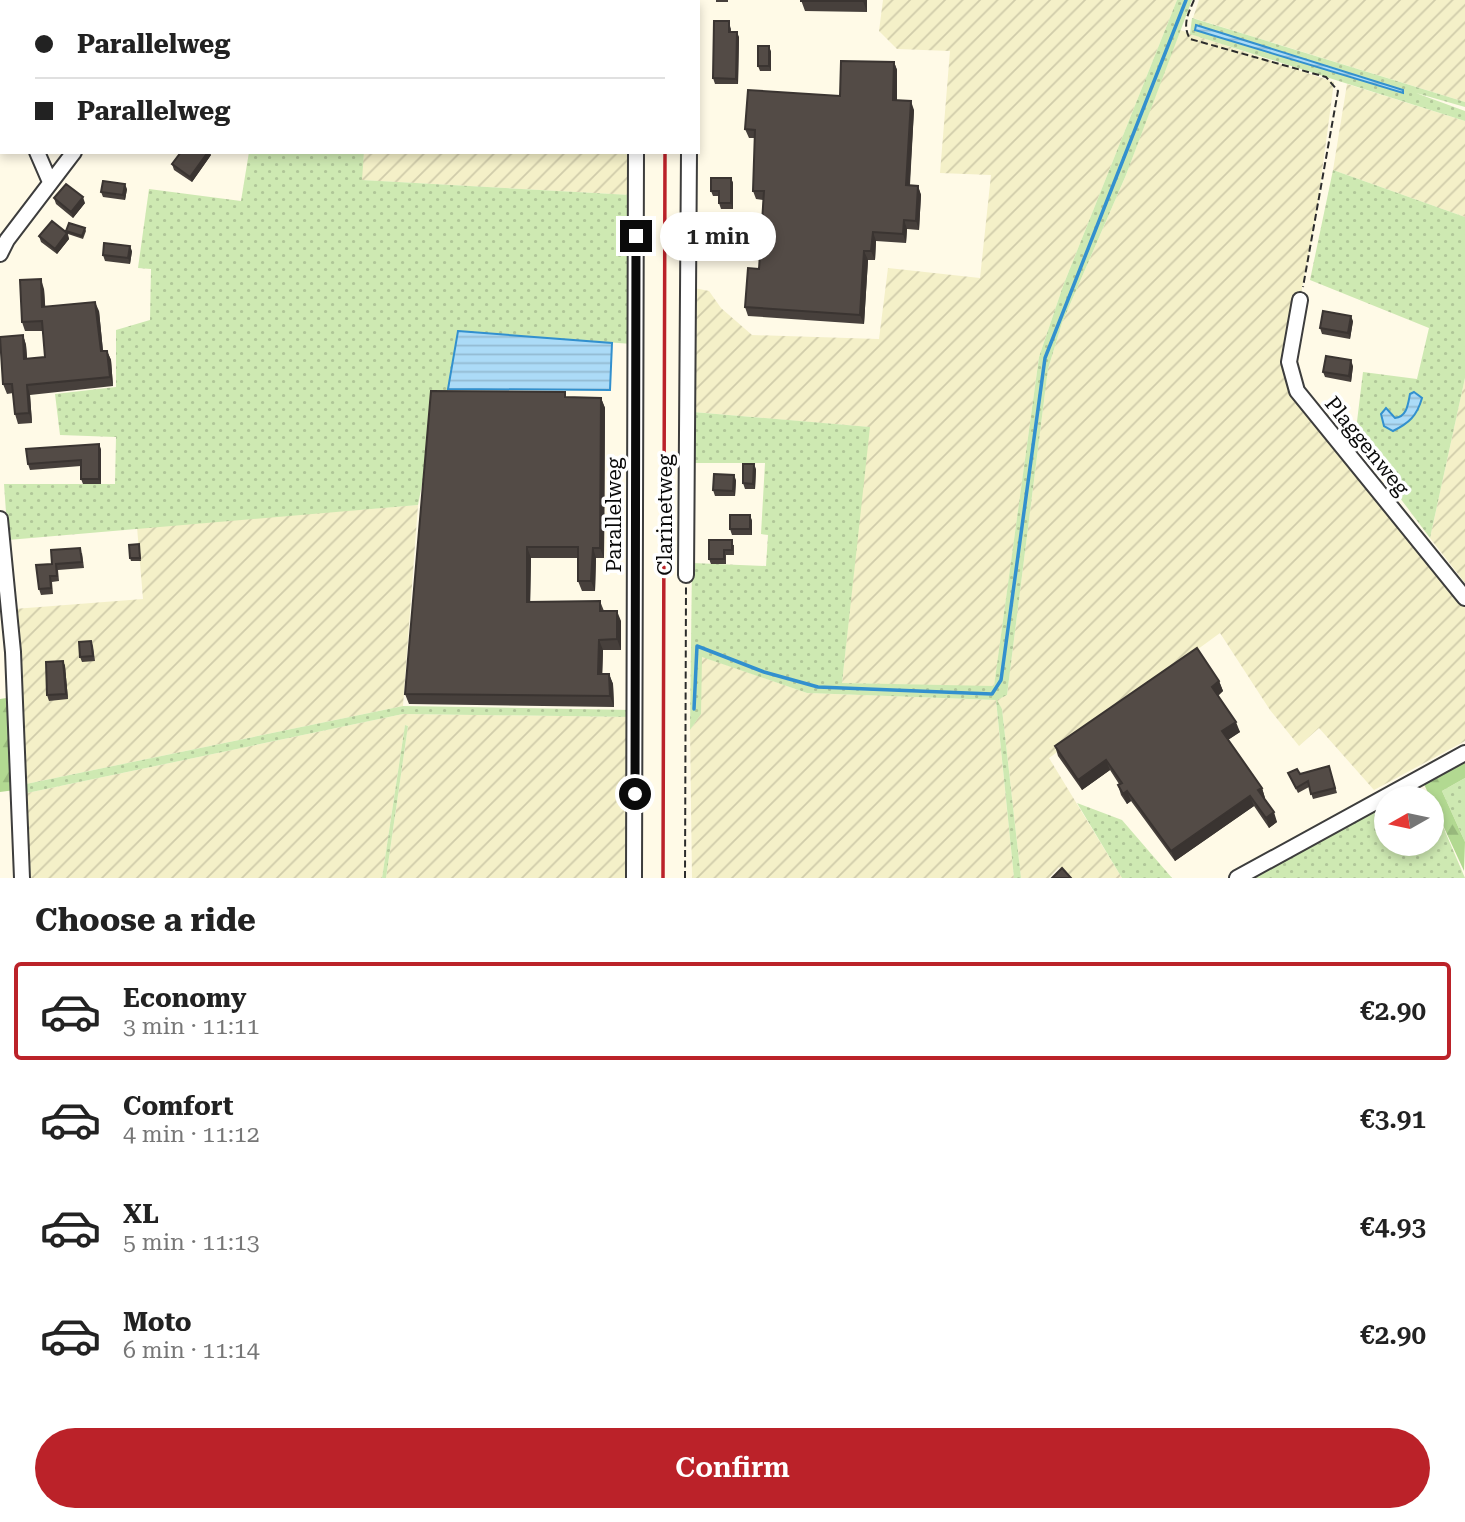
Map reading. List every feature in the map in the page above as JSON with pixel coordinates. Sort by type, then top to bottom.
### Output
[{"type":"street","points":[[38,154],[50,182]]},
{"type":"street","points":[[0,254],[7,240],[72,154]]},
{"type":"street","name":"Parallelweg","points":[[635,878],[636,154]]},
{"type":"street","name":"Clarinetweg","points":[[686,575],[689,154]]},
{"type":"street","name":"Plaggenweg","points":[[1300,300],[1289,362],[1297,391],[1465,598]]},
{"type":"street","points":[[0,519],[13,652],[22,878]]},
{"type":"street","points":[[1237,878],[1465,753]]},
{"type":"path","points":[[1194,0],[1185,21],[1185,31],[1190,39],[1326,78],[1338,91],[1300,300]]},
{"type":"path","name":"Clarinetweg","points":[[685,878],[686,575]]},
{"type":"shaded area","points":[[883,0],[1177,0],[1063,286],[1039,357],[994,687],[842,683],[869,427],[693,412],[694,288],[709,291],[721,308],[752,335],[879,339],[888,268],[980,278],[991,175],[940,173],[950,51],[897,49],[879,31]]},
{"type":"shaded area","points":[[1199,0],[1465,0],[1465,102],[1193,18]]},
{"type":"shaded area","points":[[1180,30],[1334,82],[1317,209],[1291,346],[1289,376],[1465,603],[1465,741],[1381,786],[1374,786],[1374,790],[1319,728],[1299,746],[1270,710],[1220,633],[1049,758],[1122,878],[1069,878],[1059,867],[1049,878],[1021,878],[1002,709],[996,701],[1014,878],[692,878],[690,730],[701,713],[701,656],[807,693],[996,700],[1007,695],[1048,369],[1062,323],[1126,175]]},
{"type":"shaded area","points":[[1347,84],[1465,121],[1465,217],[1333,170]]},
{"type":"shaded area","points":[[364,154],[631,154],[631,195],[361,180]]},
{"type":"shaded area","points":[[1465,378],[1465,583],[1430,538]]},
{"type":"shaded area","points":[[418,505],[403,706],[26,784],[14,609],[143,599],[137,527]]},
{"type":"shaded area","points":[[403,714],[633,717],[631,878],[386,878],[408,726],[405,725],[382,878],[30,878],[27,793]]},
{"type":"green space","points":[[1177,0],[1192,0],[1126,175],[1062,323],[1048,369],[1007,695],[997,700],[1002,709],[1021,878],[1014,878],[996,700],[807,693],[702,657],[701,714],[690,730],[692,563],[766,566],[768,535],[761,534],[765,463],[693,463],[693,412],[870,427],[842,683],[994,686],[1039,357],[1063,286]]},
{"type":"green space","points":[[1192,18],[1465,102],[1465,107],[1416,93],[1465,111],[1465,121],[1190,34]]},
{"type":"green space","points":[[249,154],[364,154],[362,180],[631,195],[632,344],[458,331],[446,402],[438,402],[418,505],[8,540],[4,484],[115,484],[116,437],[60,435],[55,394],[116,387],[116,330],[150,320],[151,269],[138,268],[149,189],[241,201]]},
{"type":"green space","points":[[1333,170],[1465,217],[1465,378],[1430,538],[1355,438],[1363,372],[1417,379],[1429,328],[1310,280]]},
{"type":"green space","points":[[13,697],[15,790],[0,792],[0,699]]},
{"type":"green space","points":[[403,706],[632,710],[633,717],[403,714],[27,793],[26,784]]},
{"type":"green space","points":[[405,725],[408,726],[386,878],[382,878]]},
{"type":"green space","points":[[1465,760],[1465,778],[1444,790],[1444,786],[1425,786],[1423,782]]},
{"type":"green space","points":[[1465,778],[1465,842],[1444,795],[1444,790]]},
{"type":"green space","points":[[1444,795],[1465,842],[1464,871],[1444,828]]},
{"type":"green space","points":[[1077,803],[1122,820],[1172,878],[1122,878]]},
{"type":"green space","points":[[1374,809],[1374,856],[1444,856],[1444,829],[1465,878],[1250,878]]},
{"type":"water","points":[[1196,25],[1403,90],[1403,93],[1195,30]]},
{"type":"water","points":[[458,331],[612,343],[610,390],[448,389]]},
{"type":"water","points":[[1414,392],[1422,398],[1412,418],[1393,431],[1384,426],[1381,414],[1386,408],[1395,418],[1399,417],[1406,409],[1410,394]]},
{"type":"building","points":[[863,0],[863,1],[801,1]]},
{"type":"building","points":[[714,21],[729,21],[729,32],[737,32],[736,79],[713,78]]},
{"type":"building","points":[[758,46],[769,46],[769,66],[758,66]]},
{"type":"building","points":[[841,61],[894,62],[893,100],[911,101],[906,185],[918,186],[916,221],[904,220],[903,234],[873,232],[871,251],[864,251],[860,315],[745,307],[748,268],[759,269],[764,191],[753,191],[755,130],[745,129],[748,90],[840,96]]},
{"type":"building","points":[[180,154],[207,154],[190,177],[172,164]]},
{"type":"building","points":[[711,178],[731,178],[731,203],[719,203],[719,191],[711,191]]},
{"type":"building","points":[[103,181],[125,184],[123,195],[101,192]]},
{"type":"building","points":[[66,184],[83,197],[71,212],[54,198]]},
{"type":"building","points":[[52,221],[67,233],[55,249],[39,236]]},
{"type":"building","points":[[69,223],[85,228],[82,236],[66,231]]},
{"type":"building","points":[[104,243],[130,246],[128,258],[103,255]]},
{"type":"building","points":[[41,279],[42,307],[95,302],[101,351],[107,351],[110,377],[27,385],[29,413],[15,414],[12,384],[3,384],[0,337],[23,335],[24,359],[45,357],[42,321],[22,322],[20,280]]},
{"type":"building","points":[[1323,311],[1351,316],[1348,333],[1320,328]]},
{"type":"building","points":[[1326,356],[1351,360],[1349,376],[1323,372]]},
{"type":"building","points":[[431,391],[565,392],[565,397],[601,398],[600,548],[593,548],[591,581],[578,581],[578,547],[527,547],[527,602],[600,601],[600,611],[617,611],[617,639],[599,640],[598,674],[609,674],[610,696],[405,694]]},
{"type":"building","points":[[99,444],[99,479],[81,479],[81,460],[28,464],[26,449]]},
{"type":"building","points":[[743,464],[754,464],[753,484],[743,483]]},
{"type":"building","points":[[714,474],[734,475],[733,491],[713,490]]},
{"type":"building","points":[[730,515],[750,515],[750,529],[730,529]]},
{"type":"building","points":[[709,540],[732,540],[732,550],[724,550],[724,559],[709,559]]},
{"type":"building","points":[[139,544],[140,558],[130,558],[129,545]]},
{"type":"building","points":[[80,548],[82,562],[56,564],[57,576],[50,576],[51,588],[39,589],[36,565],[52,564],[51,550]]},
{"type":"building","points":[[91,641],[93,656],[80,657],[79,642]]},
{"type":"building","points":[[1197,648],[1219,681],[1212,687],[1236,722],[1222,731],[1262,788],[1258,790],[1274,812],[1266,818],[1250,796],[1171,851],[1127,791],[1123,794],[1118,785],[1122,783],[1106,760],[1078,780],[1055,746]]},
{"type":"building","points":[[63,661],[66,694],[47,695],[46,662]]},
{"type":"building","points":[[1329,766],[1335,788],[1311,794],[1308,781],[1296,788],[1288,773],[1297,769],[1300,774]]},
{"type":"building","points":[[1062,868],[1071,878],[1052,878]]},
{"type":"waterway","points":[[694,709],[697,646],[764,672],[818,687],[992,694],[1001,680],[1045,358],[1186,0]]},
{"type":"railway","points":[[663,878],[665,154]]},
{"type":"route","points":[[635,794],[636,236]]}]
